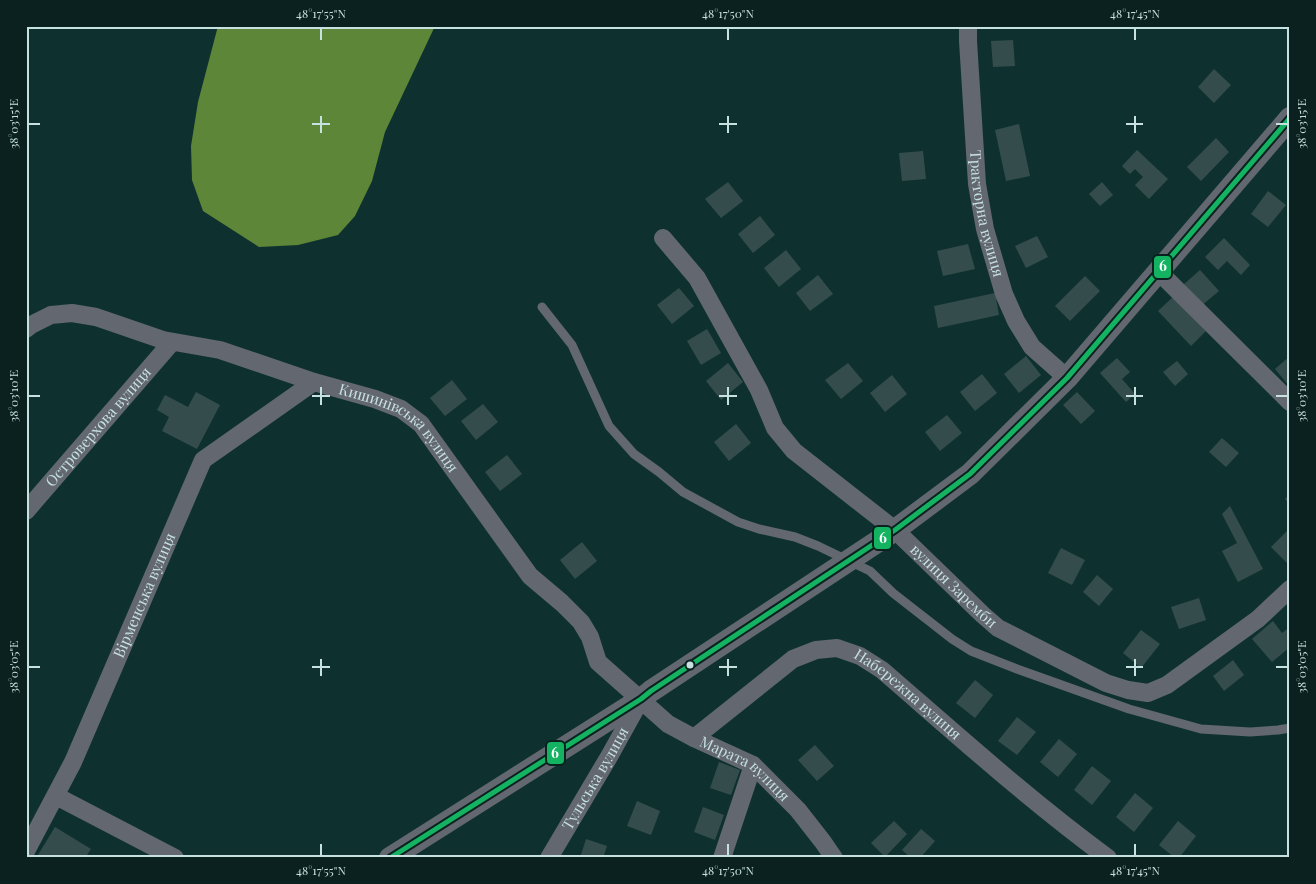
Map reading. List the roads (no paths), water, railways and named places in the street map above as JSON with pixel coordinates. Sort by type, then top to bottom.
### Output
[{"type":"street","name":"Тракторна вулиця","points":[[968,26],[977,184],[985,229],[1004,294],[1016,321],[1032,347],[1066,378]]},
{"type":"street","points":[[390,858],[641,699],[650,691],[895,530],[970,474],[1066,378],[1290,118]]},
{"type":"street","name":"вулиця Заремби","points":[[663,238],[697,278],[759,390],[775,428],[794,451],[895,530],[998,628],[1106,683],[1128,690],[1148,692],[1167,686],[1258,619],[1290,589]]},
{"type":"street","points":[[1158,271],[1290,402]]},
{"type":"street","name":"Кишинівська вулиця","points":[[26,329],[30,325],[51,315],[72,313],[96,317],[163,340],[220,350],[401,409],[421,424],[530,576],[581,622],[590,637],[598,662],[641,699]]},
{"type":"street","name":"Островерхова вулиця","points":[[26,511],[172,342]]},
{"type":"street","name":"Вірменська вулиця","points":[[26,851],[73,762],[203,460],[314,382]]},
{"type":"street","name":"Набережна вулиця","points":[[694,738],[793,659],[816,650],[837,648],[860,656],[882,670],[1042,808],[1108,858]]},
{"type":"street","name":"Марата вулиця","points":[[641,699],[668,724],[753,765],[798,810],[834,858]]},
{"type":"street","name":"Тульська вулиця","points":[[548,858],[610,755],[641,699]]},
{"type":"street","points":[[722,858],[753,765]]},
{"type":"street","points":[[56,796],[175,858]]},
{"type":"lane","points":[[542,307],[572,345],[610,426],[634,454],[683,492],[738,522],[795,537],[870,571],[892,593],[952,639],[971,651],[1017,670],[1129,709],[1201,729],[1250,732],[1290,728]]}]
